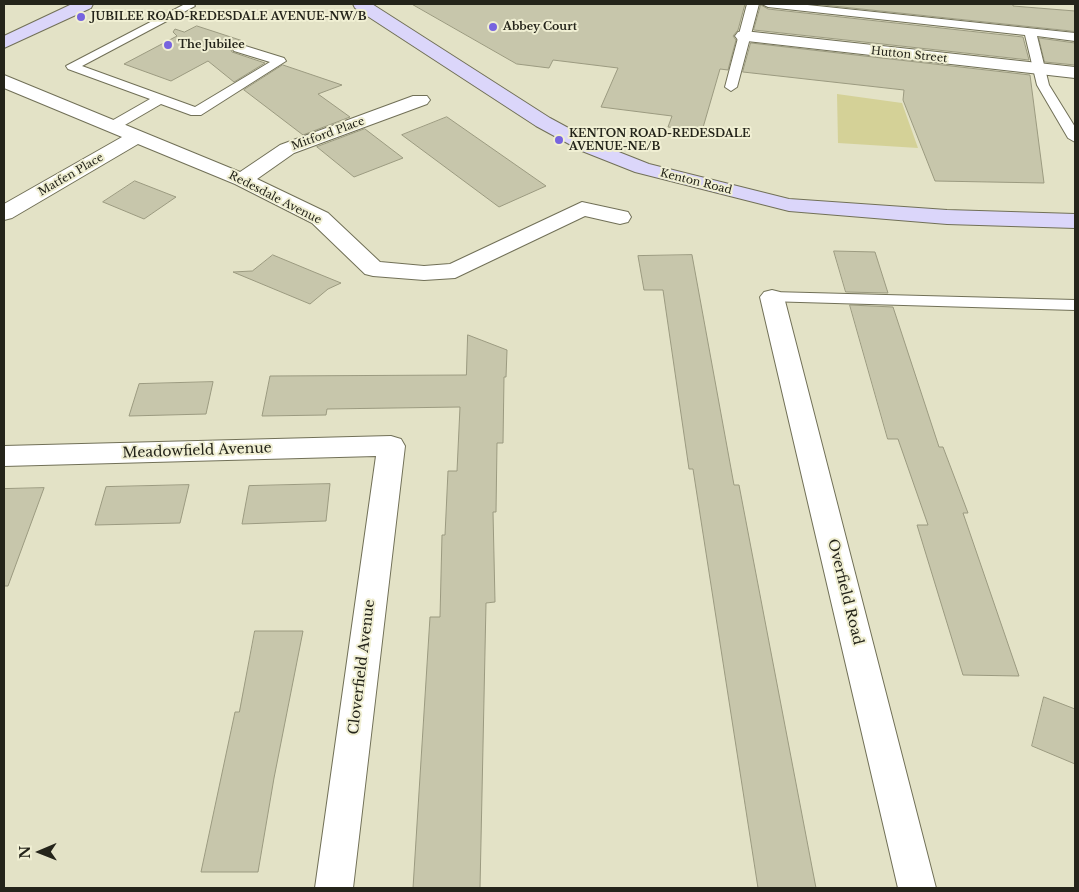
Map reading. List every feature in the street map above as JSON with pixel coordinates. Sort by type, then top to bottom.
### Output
[{"type":"street","points":[[4,43],[85,4]]},
{"type":"street","name":"Kenton Road","points":[[361,4],[543,122],[589,147],[642,168],[789,205],[947,217],[1075,221]]},
{"type":"street","name":"Hutton Street","points":[[744,36],[1075,73]]},
{"type":"street","name":"Redesdale Avenue","points":[[4,81],[242,180],[320,218],[373,269],[424,273],[455,271],[582,208],[620,217]]},
{"type":"street","name":"Mitford Place","points":[[242,180],[287,150],[420,100]]},
{"type":"street","name":"Matfen Place","points":[[4,213],[138,136]]},
{"type":"street","name":"Overfield Road","points":[[772,297],[917,888]]},
{"type":"street","name":"Meadowfield Avenue","points":[[4,456],[391,446]]},
{"type":"street","name":"Cloverfield Avenue","points":[[334,888],[391,446]]},
{"type":"lane","points":[[730,86],[752,4]]},
{"type":"lane","points":[[768,4],[1075,37]]},
{"type":"lane","points":[[189,6],[72,66],[196,112],[280,61],[238,48]]},
{"type":"lane","points":[[1030,32],[1043,85],[1075,138]]},
{"type":"lane","points":[[114,126],[160,99]]},
{"type":"lane","points":[[772,297],[1075,305]]},
{"type":"shaded area","points":[[837,94],[902,103],[918,148],[838,143]]},
{"type":"building","points":[[412,4],[745,4],[738,30],[733,36],[736,40],[728,70],[720,69],[702,131],[668,127],[672,116],[601,107],[618,68],[553,60],[549,68],[517,64]]},
{"type":"building","points":[[814,4],[1013,4],[1013,6],[1075,11],[1075,31]]},
{"type":"building","points":[[761,5],[768,9],[1023,37],[1029,60],[754,30]]},
{"type":"building","points":[[197,26],[243,41],[232,44],[230,48],[232,52],[265,63],[234,82],[208,61],[171,81],[124,64],[177,36],[173,32],[175,29],[184,32]]},
{"type":"building","points":[[1039,38],[1075,43],[1075,65],[1045,62]]},
{"type":"building","points":[[751,43],[1030,75],[1044,183],[935,181],[903,100],[904,90],[743,72]]},
{"type":"building","points":[[283,65],[342,85],[318,94],[350,117],[303,135],[244,90]]},
{"type":"building","points":[[447,117],[546,186],[499,207],[402,135]]},
{"type":"building","points":[[365,129],[403,158],[354,177],[317,147]]},
{"type":"building","points":[[135,181],[176,197],[144,219],[103,202]]},
{"type":"building","points":[[834,251],[875,252],[888,293],[846,292]]},
{"type":"building","points":[[273,255],[341,283],[328,289],[310,304],[233,272],[252,271]]},
{"type":"building","points":[[692,255],[734,485],[739,485],[816,888],[758,888],[693,469],[689,469],[663,290],[644,290],[638,256]]},
{"type":"building","points":[[850,305],[893,307],[939,447],[943,447],[968,513],[963,513],[1019,676],[963,675],[917,525],[928,525],[898,439],[888,439]]},
{"type":"building","points":[[468,335],[507,350],[506,377],[504,377],[503,443],[497,443],[496,512],[493,512],[495,602],[486,603],[480,888],[413,888],[430,617],[440,617],[442,535],[445,535],[448,471],[457,471],[460,407],[327,409],[326,415],[262,416],[270,376],[466,375]]},
{"type":"building","points":[[213,382],[206,414],[129,416],[139,384]]},
{"type":"building","points":[[330,484],[326,521],[242,524],[249,486]]},
{"type":"building","points":[[189,485],[180,523],[95,525],[106,487]]},
{"type":"building","points":[[44,488],[8,586],[4,586],[4,489]]},
{"type":"building","points":[[255,631],[303,631],[274,778],[258,872],[201,872],[235,712],[239,712]]},
{"type":"building","points":[[1044,697],[1075,709],[1075,764],[1032,746]]},
{"type":"place","name":"JUBILEE ROAD-REDESDALE AVENUE-NW/B","points":[[81,17]]},
{"type":"place","name":"Abbey Court","points":[[493,27]]},
{"type":"place","name":"The Jubilee","points":[[168,45]]},
{"type":"place","name":"KENTON ROAD-REDESDALE AVENUE-NE/B","points":[[559,140]]}]
